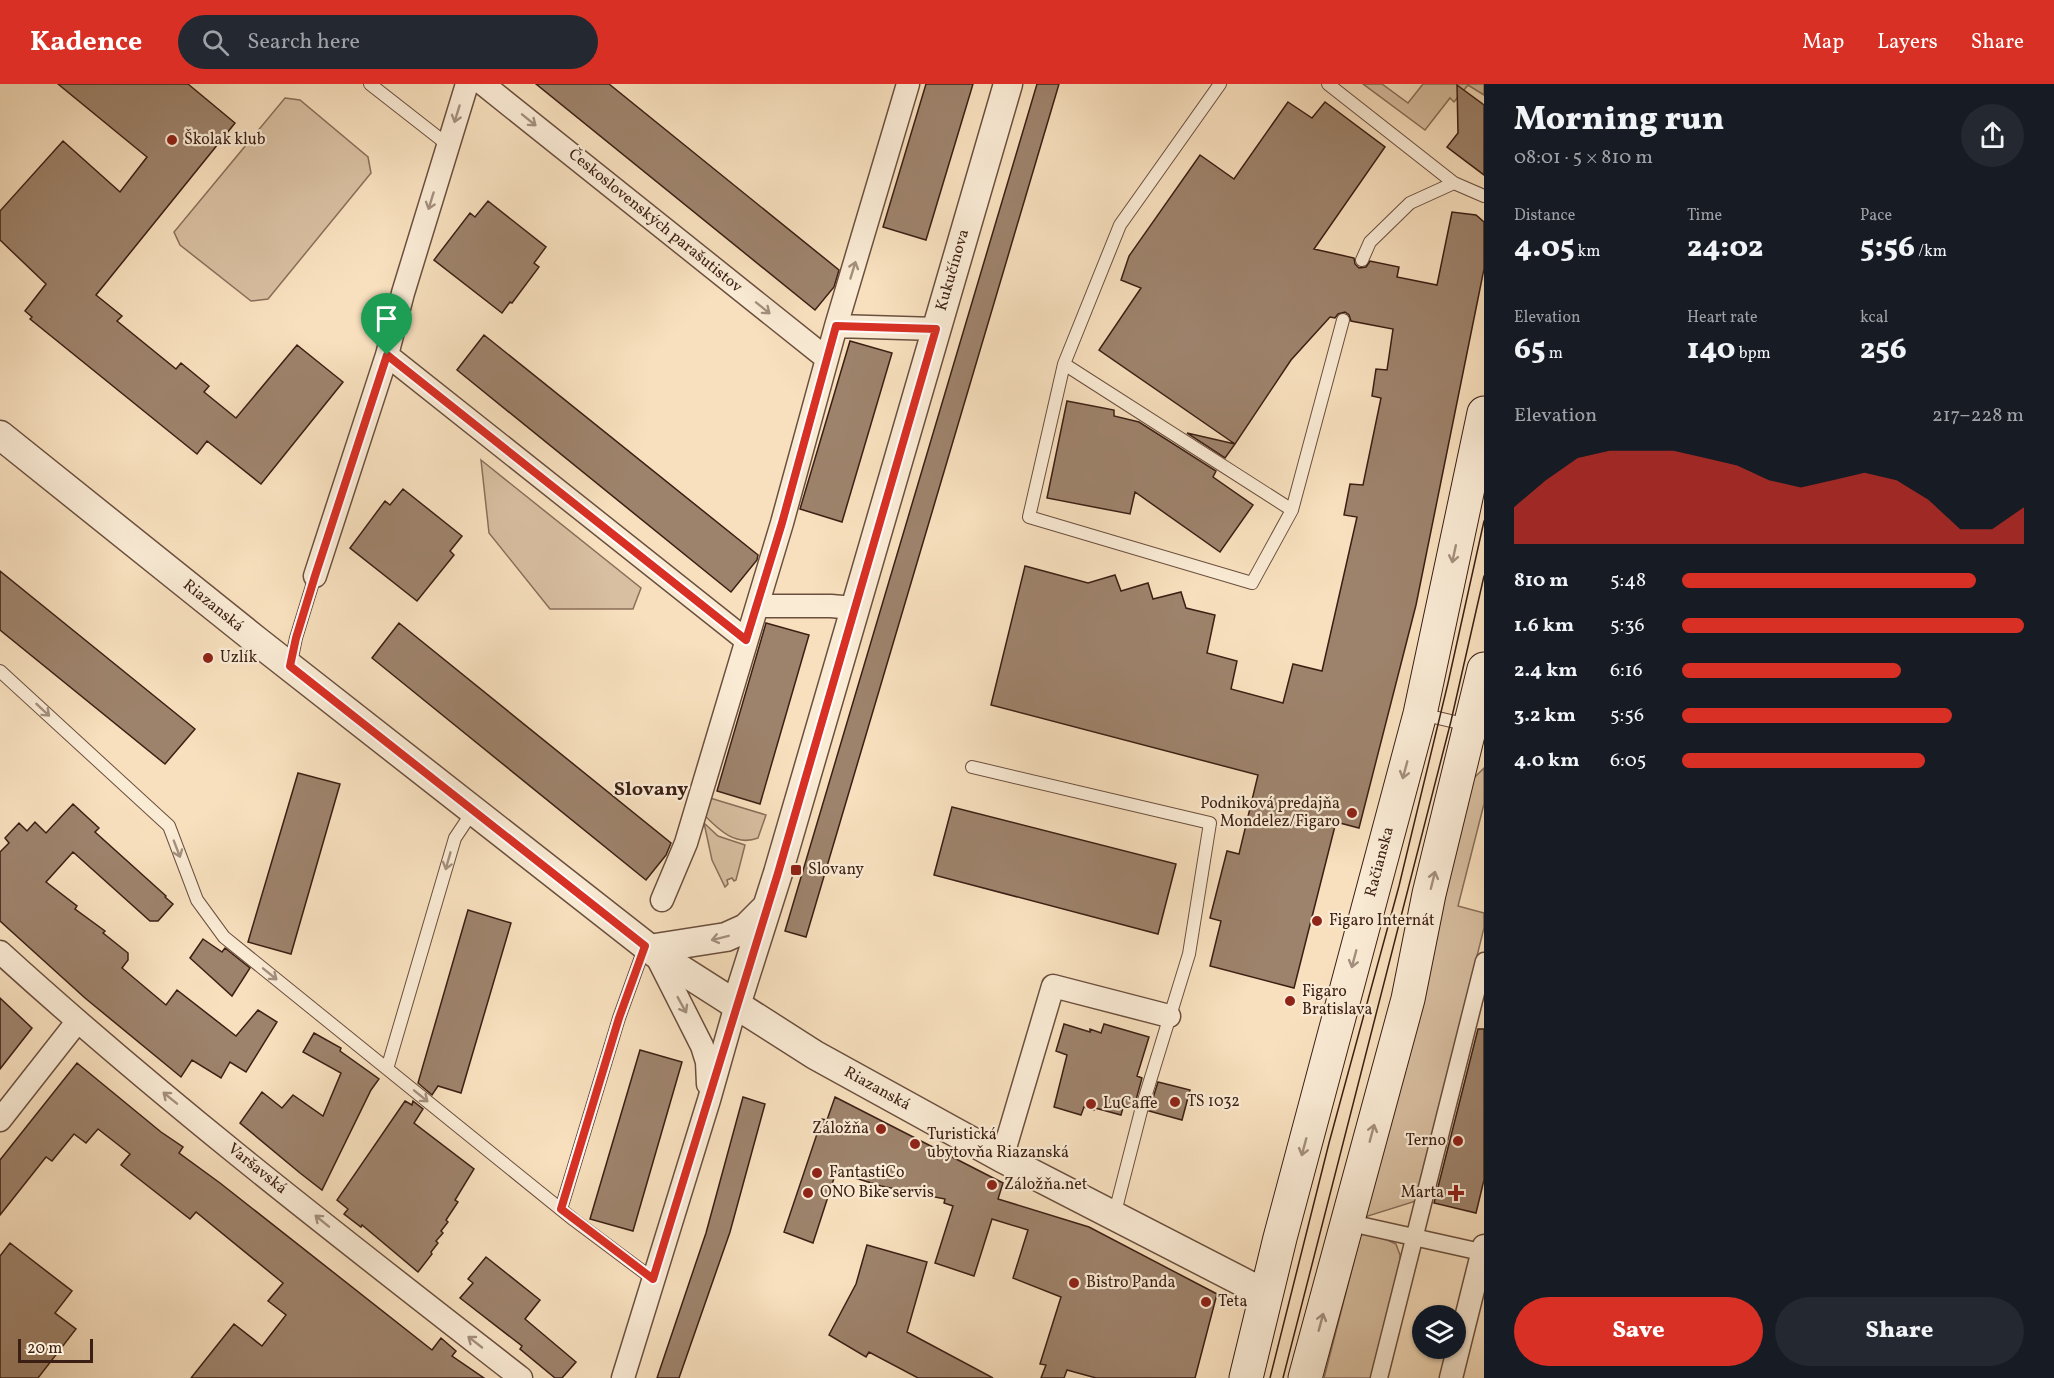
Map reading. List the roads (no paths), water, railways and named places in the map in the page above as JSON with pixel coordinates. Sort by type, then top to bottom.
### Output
[{"type":"main road","name":"Račianska","points":[[1246,1378],[1266,1294],[1420,714],[1484,413]]},
{"type":"main road","points":[[1305,1378],[1408,999],[1429,894],[1477,727],[1484,669]]},
{"type":"street","points":[[315,576],[387,355],[403,293],[467,84]]},
{"type":"street","name":"Československých parašutistov","points":[[483,84],[827,353]]},
{"type":"street","points":[[662,900],[687,843],[782,523],[827,353],[908,84]]},
{"type":"street","name":"Kukučínova","points":[[623,1378],[767,906],[1008,84]]},
{"type":"street","points":[[836,326],[936,329]]},
{"type":"street","points":[[387,355],[746,640]]},
{"type":"street","name":"Riazanská","points":[[0,435],[649,950],[815,1055],[1002,1158],[1266,1294]]},
{"type":"street","points":[[757,606],[855,608]]},
{"type":"street","name":"Kukučínova","points":[[649,950],[726,937],[746,928],[767,906]]},
{"type":"street","name":"Riazanská","points":[[649,950],[702,1046],[707,1062],[709,1100]]},
{"type":"street","name":"Varšavská","points":[[0,952],[77,1022],[364,1256],[521,1378]]},
{"type":"street","points":[[1379,1378],[1484,961]]},
{"type":"street","points":[[1002,1158],[1053,986],[1169,1016]]},
{"type":"street","points":[[0,1120],[77,1022]]},
{"type":"street","points":[[1364,1226],[1478,1248],[1451,1378]]},
{"type":"lane","points":[[370,84],[448,145]]},
{"type":"lane","points":[[1220,84],[1120,225],[1064,364],[1029,517],[1252,583],[1292,510],[1343,320]]},
{"type":"lane","points":[[1328,84],[1454,183],[1484,196]]},
{"type":"lane","points":[[1362,260],[1370,242],[1410,203],[1454,183]]},
{"type":"lane","points":[[1064,364],[1292,510]]},
{"type":"lane","points":[[290,666],[315,576]]},
{"type":"lane","points":[[0,671],[169,826],[197,900],[224,937],[561,1209],[653,1279]]},
{"type":"lane","points":[[1420,714],[1477,727]]},
{"type":"lane","points":[[972,767],[1210,824],[1189,954],[1142,1107],[1114,1216]]},
{"type":"lane","points":[[387,1069],[455,838],[474,810]]},
{"type":"lane","points":[[561,1209],[619,1018],[649,950]]},
{"type":"tram line","points":[[1270,1378],[1329,1143],[1399,886],[1484,521]]},
{"type":"tram line","points":[[1283,1378],[1451,721],[1484,576]]},
{"type":"place","name":"Školak klub","points":[[172,140]]},
{"type":"place","name":"Uzlík","points":[[208,658]]},
{"type":"place","name":"Podniková predajňa Mondelez/Figaro","points":[[1352,813]]},
{"type":"place","name":"Slovany","points":[[796,870]]},
{"type":"place","name":"Figaro Internát","points":[[1317,921]]},
{"type":"place","name":"Figaro Bratislava","points":[[1290,1001]]},
{"type":"place","name":"TS 1032","points":[[1175,1102]]},
{"type":"place","name":"LuCaffe","points":[[1091,1104]]},
{"type":"place","name":"Záložňa","points":[[881,1129]]},
{"type":"place","name":"Terno","points":[[1458,1141]]},
{"type":"place","name":"Turistická ubytovňa Riazanská","points":[[915,1144]]},
{"type":"place","name":"FantastiCo","points":[[817,1173]]},
{"type":"place","name":"Záložňa.net","points":[[992,1185]]},
{"type":"place","name":"ONO Bike servis","points":[[808,1193]]},
{"type":"place","name":"Marta","points":[[1456,1193]]},
{"type":"place","name":"Bistro Panda","points":[[1074,1283]]},
{"type":"place","name":"Teta","points":[[1206,1302]]},
{"type":"district","name":"Slovany","points":[[651,790]]}]
